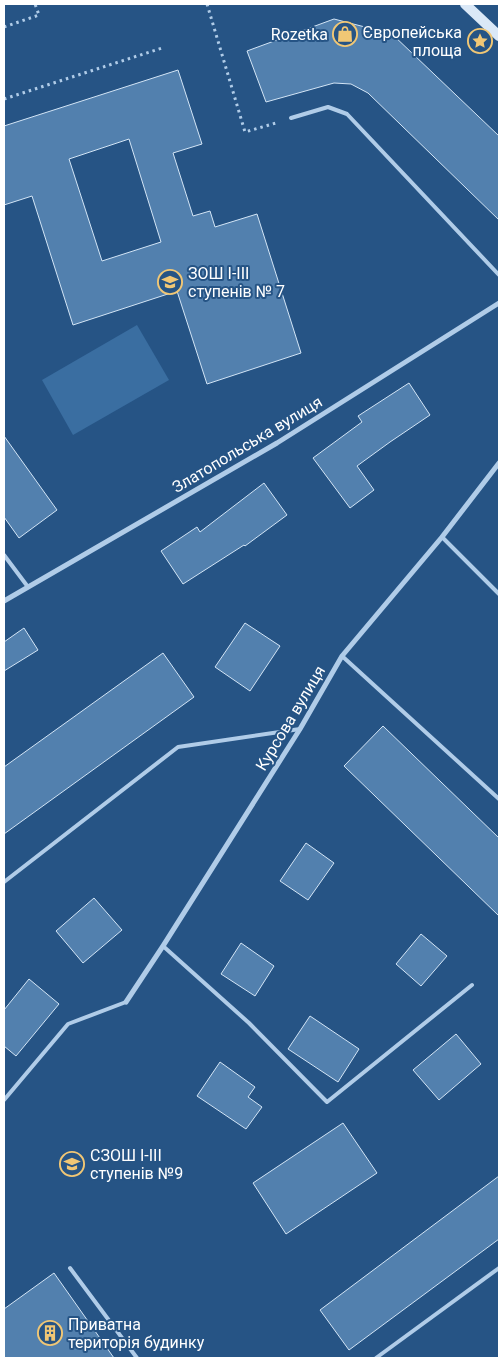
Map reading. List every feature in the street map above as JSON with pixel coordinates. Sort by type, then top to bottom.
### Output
[{"type":"street","points":[[465,4],[499,36]]},
{"type":"street","name":"Златопольська вулиця","points":[[4,601],[277,443],[499,302]]},
{"type":"street","name":"Курсова вулиця","points":[[126,1002],[300,729],[342,656],[442,537],[499,463]]},
{"type":"lane","points":[[291,118],[328,107],[348,114],[499,275]]},
{"type":"lane","points":[[442,537],[499,594]]},
{"type":"lane","points":[[4,556],[28,587]]},
{"type":"lane","points":[[342,656],[499,799]]},
{"type":"lane","points":[[4,882],[178,747],[300,729]]},
{"type":"lane","points":[[163,946],[249,1023],[327,1102],[472,985]]},
{"type":"lane","points":[[4,1100],[68,1024],[126,1002]]},
{"type":"lane","points":[[70,1268],[137,1358]]},
{"type":"lane","points":[[376,1358],[499,1268]]},
{"type":"path","points":[[4,27],[39,15],[35,4]]},
{"type":"path","points":[[207,4],[245,132],[291,118]]},
{"type":"path","points":[[4,99],[162,48]]},
{"type":"shaded area","points":[[137,325],[169,380],[73,435],[42,380]]},
{"type":"building","points":[[334,19],[392,34],[499,136],[499,220],[368,93],[351,84],[334,83],[266,102],[247,51]]},
{"type":"building","points":[[178,70],[202,144],[173,153],[193,216],[210,211],[215,227],[257,214],[301,353],[207,384],[177,291],[73,325],[32,196],[4,205],[4,126]],"holes":[[[129,139],[161,242],[102,261],[69,159]]]},
{"type":"building","points":[[409,383],[430,415],[357,466],[374,490],[350,508],[313,458],[362,422],[358,416]]},
{"type":"building","points":[[4,436],[57,510],[19,538],[4,517]]},
{"type":"building","points":[[264,483],[287,515],[245,546],[183,584],[161,551],[197,527],[200,532]]},
{"type":"building","points":[[245,623],[280,646],[250,691],[215,667]]},
{"type":"building","points":[[24,628],[38,650],[4,671],[4,642]]},
{"type":"building","points":[[163,653],[194,697],[4,834],[4,767]]},
{"type":"building","points":[[383,726],[499,838],[499,916],[344,766]]},
{"type":"building","points":[[306,843],[334,863],[308,900],[280,881]]},
{"type":"building","points":[[94,898],[122,930],[83,963],[56,931]]},
{"type":"building","points":[[421,934],[447,956],[421,986],[396,964]]},
{"type":"building","points":[[241,943],[274,966],[255,996],[221,974]]},
{"type":"building","points":[[29,979],[59,1004],[16,1056],[4,1046],[4,1010]]},
{"type":"building","points":[[310,1016],[359,1049],[338,1082],[288,1049]]},
{"type":"building","points":[[456,1034],[481,1064],[439,1100],[413,1070]]},
{"type":"building","points":[[220,1062],[255,1087],[248,1097],[262,1107],[246,1129],[197,1096]]},
{"type":"building","points":[[343,1123],[377,1173],[286,1234],[253,1183]]},
{"type":"building","points":[[499,1176],[499,1239],[349,1350],[320,1310]]},
{"type":"building","name":"Приватна територія будинку","points":[[54,1273],[114,1358],[4,1358],[4,1309]]},
{"type":"place","name":"Rozetka","points":[[345,34]]},
{"type":"place","name":"Європейська площа","points":[[480,41]]},
{"type":"place","name":"ЗОШ І-ІІІ ступенів № 7","points":[[170,282]]},
{"type":"place","name":"СЗОШ І-ІІІ ступенів №9","points":[[72,1164]]},
{"type":"place","name":"Приватна територія будинку","points":[[50,1333]]}]
